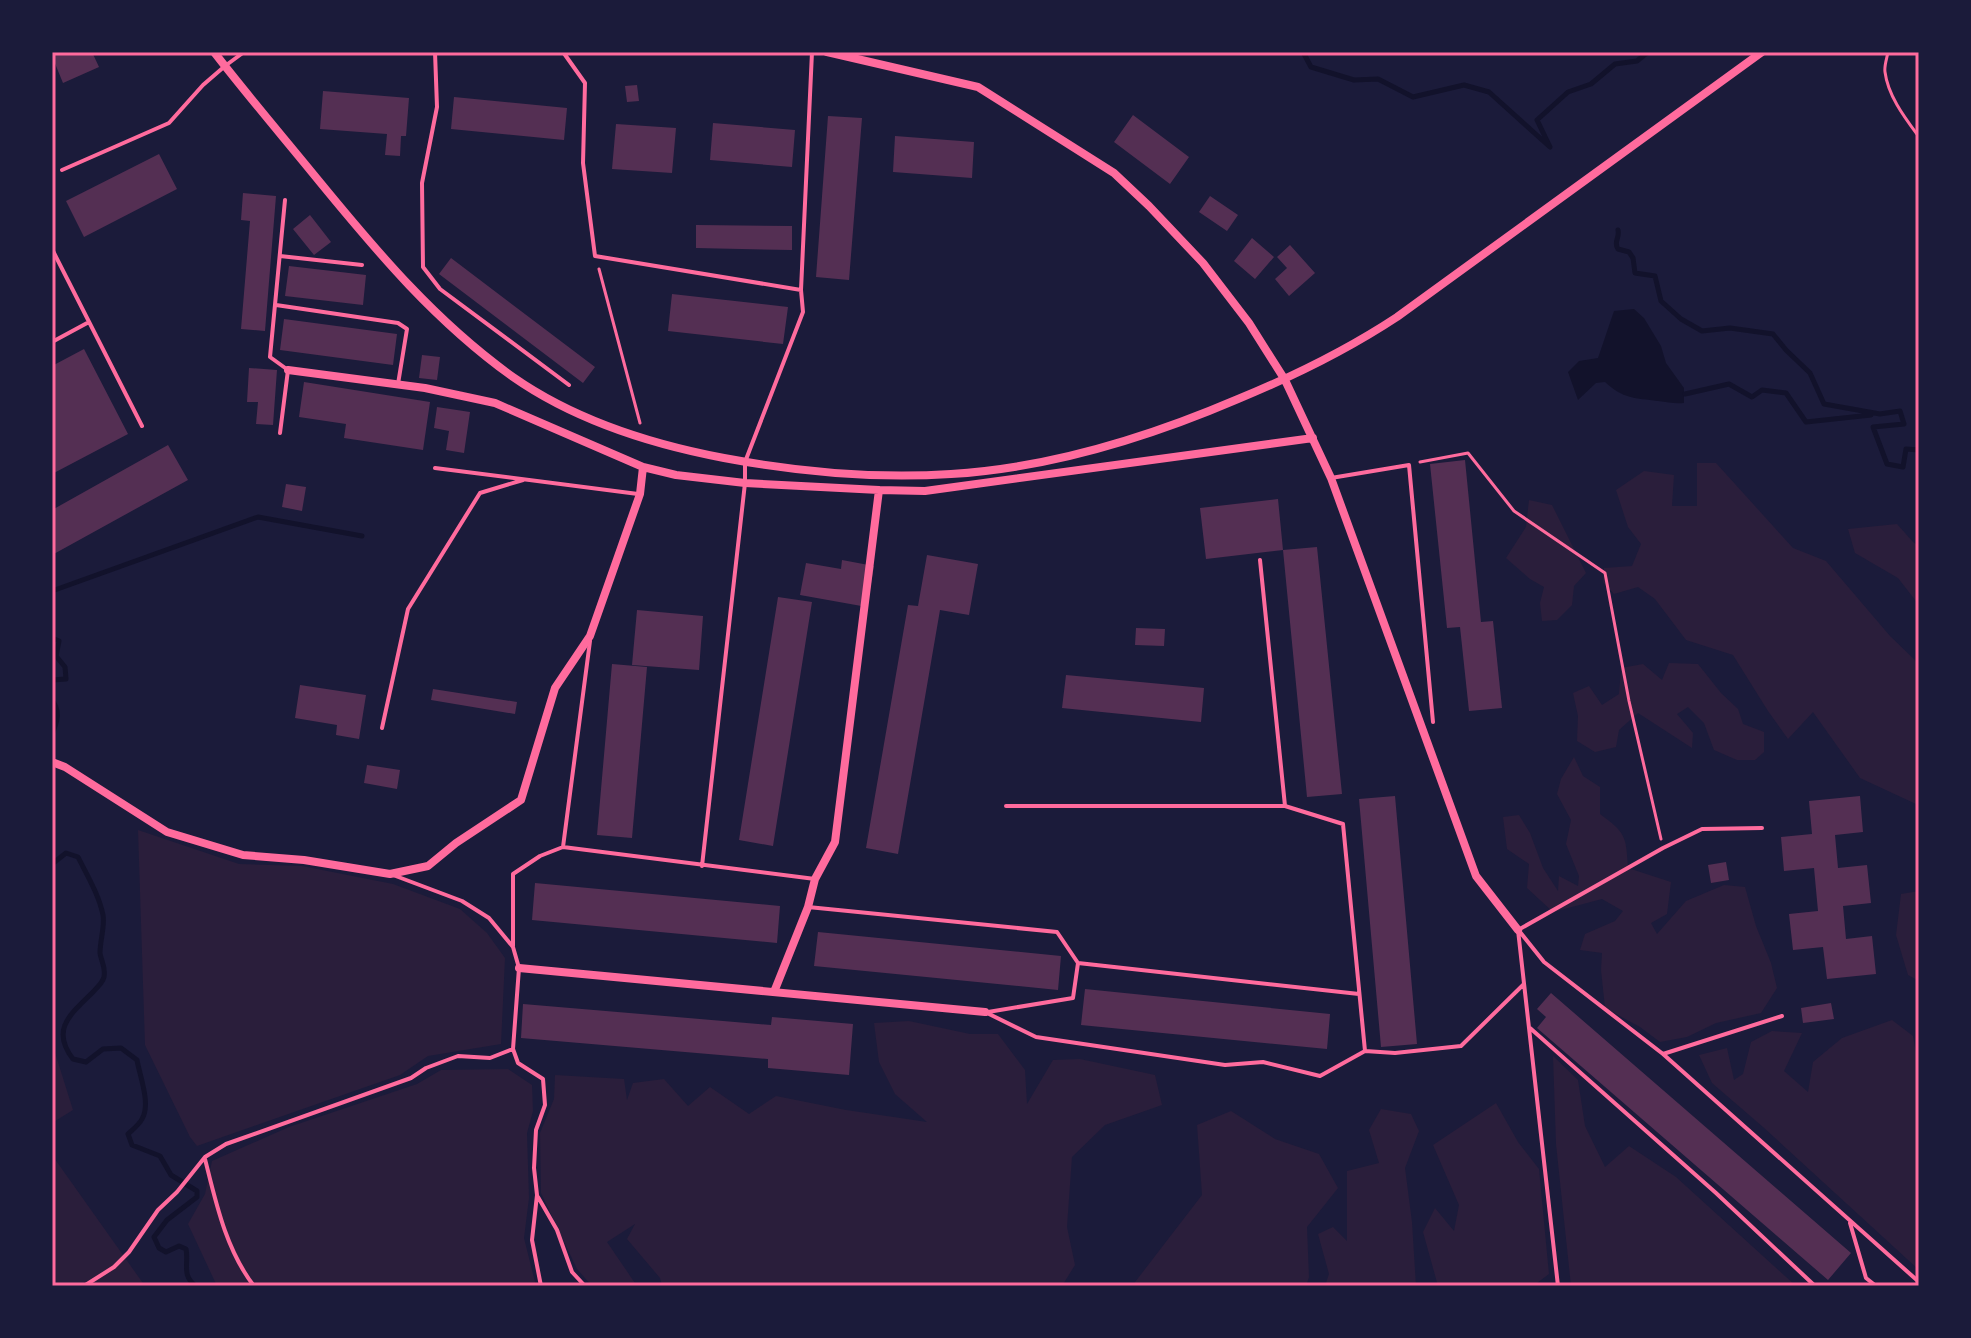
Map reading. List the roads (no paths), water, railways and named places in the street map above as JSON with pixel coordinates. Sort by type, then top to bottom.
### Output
[{"type":"street","points":[[214,52],[364,236],[426,305],[455,332],[516,379],[581,416],[675,448],[818,472],[907,475],[1000,469],[1117,444],[1285,380],[1342,351],[1397,317],[1762,52]]},
{"type":"street","points":[[827,52],[978,87],[1114,173],[1203,263],[1249,323],[1285,380],[1313,438],[1331,478],[1476,876],[1518,930]]},
{"type":"street","points":[[288,370],[425,388],[495,403],[643,467],[676,475],[745,483],[925,491],[1313,438]]},
{"type":"street","points":[[52,762],[65,767],[167,832],[243,855],[304,860],[390,874],[428,866],[456,843],[521,800],[555,688],[590,636],[640,494],[643,467]]},
{"type":"street","points":[[774,992],[808,907],[815,879],[835,842],[879,490]]},
{"type":"street","points":[[519,968],[985,1012]]},
{"type":"lane","points":[[62,170],[169,123],[203,85],[244,52]]},
{"type":"lane","points":[[435,52],[437,107],[422,183],[423,267],[440,289],[569,385]]},
{"type":"lane","points":[[563,52],[585,83],[583,163],[595,256],[801,290]]},
{"type":"lane","points":[[702,866],[745,462],[803,312],[801,290],[812,52]]},
{"type":"lane","points":[[280,433],[288,370],[270,357],[285,200]]},
{"type":"lane","points":[[52,249],[142,426]]},
{"type":"lane","points":[[280,256],[362,265]]},
{"type":"lane","points":[[275,305],[398,323],[407,329],[398,384]]},
{"type":"lane","points":[[52,342],[89,322]]},
{"type":"lane","points":[[1331,478],[1409,465],[1433,722]]},
{"type":"lane","points":[[435,468],[640,494]]},
{"type":"lane","points":[[382,728],[408,609],[480,493],[523,480]]},
{"type":"lane","points":[[1260,560],[1285,806]]},
{"type":"lane","points":[[563,847],[590,636]]},
{"type":"lane","points":[[1006,806],[1285,806],[1343,824],[1365,1051]]},
{"type":"lane","points":[[1518,930],[1702,829],[1762,828]]},
{"type":"lane","points":[[541,1286],[532,1240],[537,1195],[534,1168],[536,1130],[545,1105],[543,1079],[518,1063],[513,1049],[519,968],[513,947],[513,874],[540,856],[563,847],[815,879]]},
{"type":"lane","points":[[390,874],[462,901],[489,918],[513,947]]},
{"type":"lane","points":[[808,907],[1057,932],[1078,963],[1073,998],[985,1012]]},
{"type":"lane","points":[[1518,930],[1558,1286]]},
{"type":"lane","points":[[1518,930],[1544,962],[1663,1054],[1919,1282]]},
{"type":"lane","points":[[1078,963],[1359,994]]},
{"type":"lane","points":[[985,1012],[1036,1037],[1225,1065],[1263,1062],[1320,1076],[1365,1051],[1395,1053],[1461,1046],[1524,984]]},
{"type":"lane","points":[[1663,1054],[1782,1016]]},
{"type":"lane","points":[[1530,1028],[1716,1193],[1815,1286]]},
{"type":"lane","points":[[84,1286],[114,1267],[129,1252],[158,1210],[205,1157],[226,1144],[411,1078],[426,1068],[458,1056],[490,1058],[513,1049]]},
{"type":"lane","points":[[205,1157],[220,1219],[245,1274],[254,1286]]},
{"type":"lane","points":[[537,1195],[557,1230],[572,1272],[585,1286]]},
{"type":"lane","points":[[1849,1221],[1866,1278],[1876,1286]]},
{"type":"waterway","points":[[1303,52],[1311,67],[1354,80],[1378,79],[1413,97],[1464,85],[1489,92],[1550,147],[1537,120],[1568,92],[1591,84],[1615,64],[1637,61],[1648,52]]},
{"type":"waterway","points":[[1618,230],[1618,249],[1629,252],[1635,273],[1655,276],[1661,301],[1681,319],[1702,331],[1730,328],[1773,334],[1810,373],[1824,404],[1880,414],[1900,411],[1904,424],[1873,427],[1887,464],[1903,467],[1906,449],[1919,450]]},
{"type":"waterway","points":[[1685,394],[1729,384],[1752,397],[1762,390],[1786,393],[1806,422],[1871,415]]},
{"type":"waterway","points":[[52,591],[258,517],[362,536]]},
{"type":"waterway","points":[[52,638],[59,641],[56,656],[65,667],[66,679],[52,680]]},
{"type":"waterway","points":[[52,700],[57,713],[52,734]]},
{"type":"waterway","points":[[52,864],[66,853],[78,857],[96,893],[103,920],[100,953],[104,977],[66,1022],[63,1030],[66,1048],[73,1059],[86,1062],[103,1049],[121,1048],[137,1060],[145,1106],[141,1121],[128,1134],[132,1145],[160,1156],[171,1175],[197,1191],[197,1197],[167,1220],[154,1237],[159,1248],[166,1252],[179,1246],[186,1249],[187,1274],[196,1286]]}]
